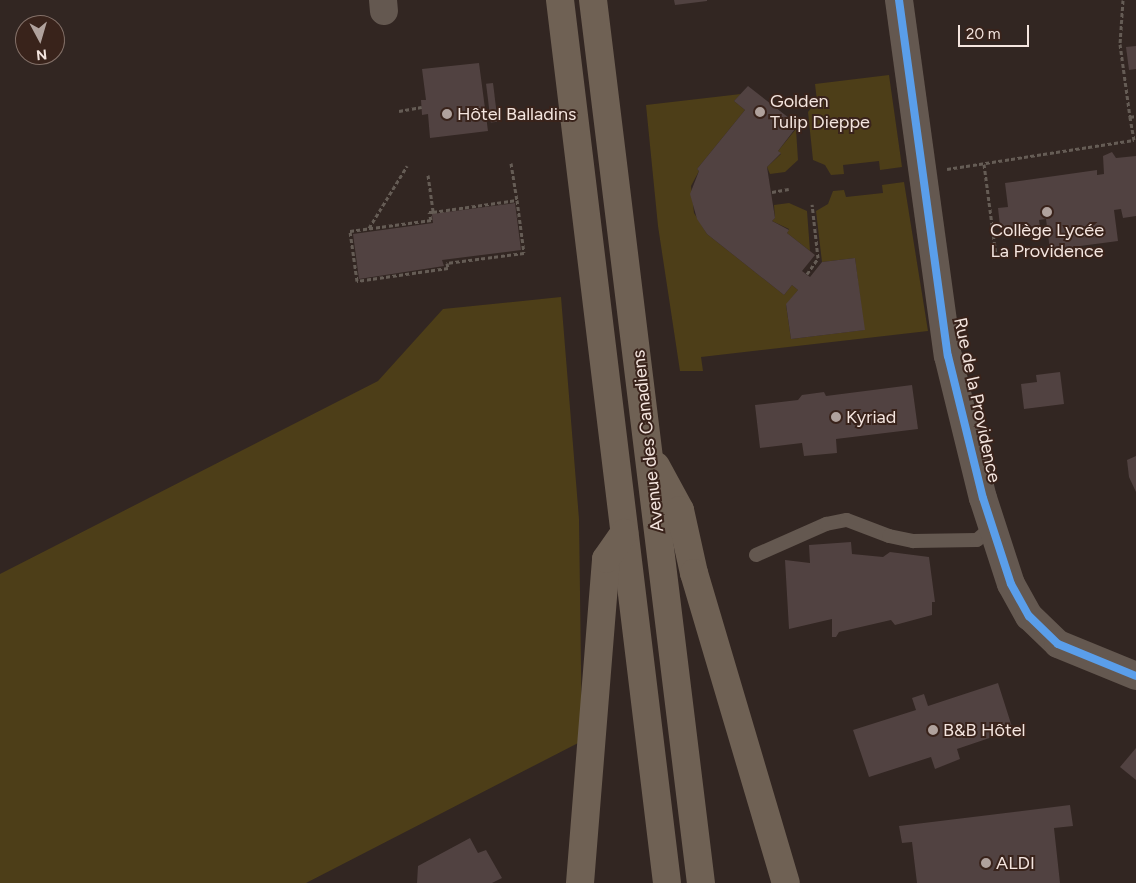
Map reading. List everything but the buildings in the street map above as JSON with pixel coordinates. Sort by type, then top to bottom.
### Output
[{"type":"main road","name":"Avenue des Canadiens","points":[[560,0],[667,883]]},
{"type":"main road","name":"Avenue des Canadiens","points":[[594,0],[651,456],[701,883]]},
{"type":"main road","points":[[651,456],[680,510],[694,572],[786,883]]},
{"type":"main road","points":[[580,883],[606,559],[624,533]]},
{"type":"street","name":"Rue de la Providence","points":[[899,0],[921,173],[948,356],[992,527],[1011,584],[1028,616],[1058,644],[1136,676]]},
{"type":"lane","points":[[756,555],[826,524],[847,520],[889,536],[913,542],[976,540],[992,527]]},
{"type":"path","points":[[921,173],[1134,140],[1120,44],[1123,0]]},
{"type":"path","points":[[399,111],[422,108]]},
{"type":"path","points":[[1130,117],[1136,116]]},
{"type":"path","points":[[511,163],[517,200],[524,253],[447,263],[448,268],[357,281],[350,231],[431,220],[430,212],[517,200]]},
{"type":"path","points":[[984,164],[996,255]]},
{"type":"path","points":[[368,229],[407,166]]},
{"type":"path","points":[[428,175],[433,212]]},
{"type":"path","points":[[772,192],[789,189]]},
{"type":"path","points":[[807,274],[818,258],[812,204]]},
{"type":"shaded area","points":[[889,75],[902,167],[880,170],[879,161],[843,165],[844,174],[831,175],[825,165],[813,160],[808,112],[817,101],[815,84]]},
{"type":"shaded area","points":[[741,94],[734,101],[745,110],[697,169],[699,171],[691,186],[694,213],[707,234],[784,295],[792,285],[798,290],[786,305],[791,339],[864,330],[855,258],[822,262],[816,211],[828,204],[833,191],[844,190],[846,197],[883,193],[882,185],[904,182],[928,331],[701,357],[703,371],[680,371],[658,226],[646,105]]},
{"type":"shaded area","points":[[796,129],[798,160],[785,172],[770,174],[767,167],[781,154],[778,151]]},
{"type":"shaded area","points":[[789,203],[807,211],[810,251],[787,233],[789,229],[772,221],[775,218],[774,205]]},
{"type":"shaded area","points":[[561,297],[579,519],[582,741],[306,883],[0,883],[0,574],[378,381],[443,309]]},
{"type":"cycle path","points":[[899,0],[948,356],[983,498],[1011,584],[1029,616],[1058,644],[1136,676]]},
{"type":"place","name":"Golden Tulip Dieppe","points":[[760,112]]},
{"type":"place","name":"Hôtel Balladins","points":[[447,114]]},
{"type":"place","name":"Collège Lycée La Providence","points":[[1047,212]]},
{"type":"place","name":"Kyriad","points":[[836,417]]},
{"type":"place","name":"B&B Hôtel","points":[[933,730]]},
{"type":"place","name":"ALDI","points":[[986,863]]}]
